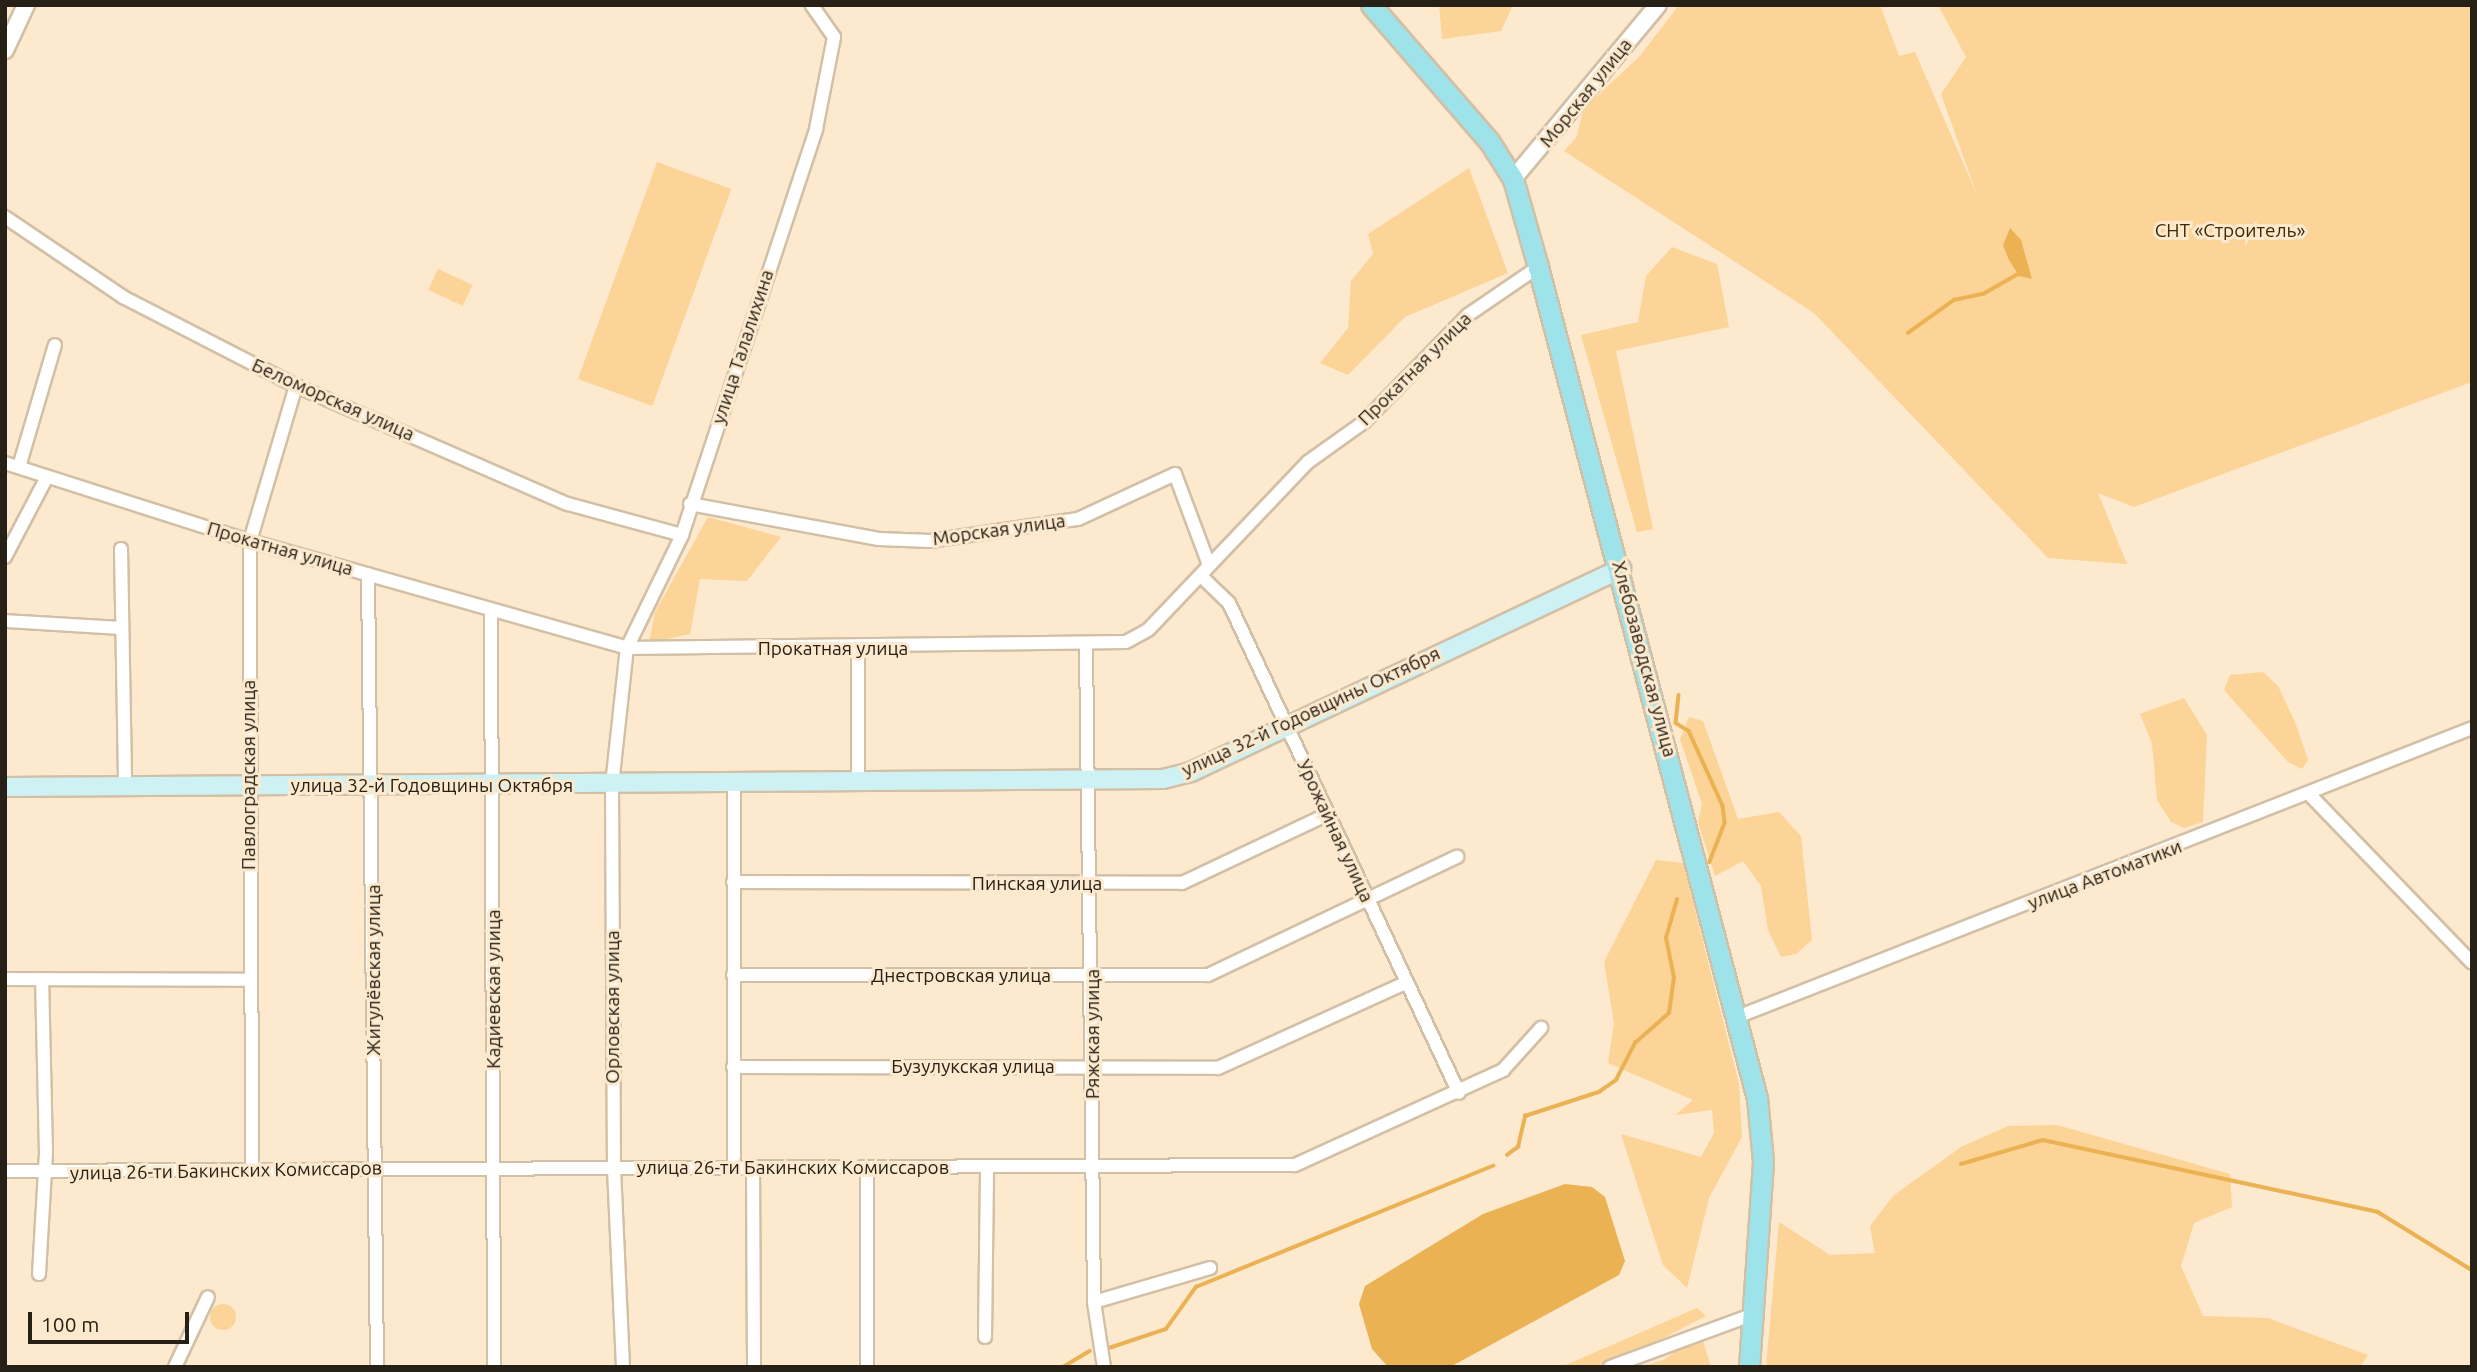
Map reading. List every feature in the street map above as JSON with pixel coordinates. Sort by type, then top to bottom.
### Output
[{"type":"main road","name":"Хлебозаводская улица","points":[[1371,5],[1469,113],[1513,179],[1538,267],[1621,569],[1737,1017],[1763,1161],[1749,1367]]},
{"type":"main road","name":"улица 32-й Годовщины Октября","points":[[5,787],[734,786],[1089,782],[1191,772],[1621,569]]},
{"type":"street","points":[[5,50],[26,5]]},
{"type":"street","name":"улица Талалихина","points":[[627,648],[682,535],[816,129],[834,37],[812,5]]},
{"type":"street","name":"Морская улица","points":[[1513,179],[1658,5]]},
{"type":"street","name":"Беломорская улица","points":[[5,217],[134,304],[296,386],[568,504],[682,535]]},
{"type":"street","name":"Прокатная улица","points":[[5,463],[250,541],[491,612],[627,648],[858,649],[1126,642],[1149,629],[1209,565],[1468,315],[1538,267]]},
{"type":"street","points":[[19,467],[55,345]]},
{"type":"street","name":"Павлоградская улица","points":[[252,1170],[249,980],[250,541],[296,386]]},
{"type":"street","name":"Морская улица","points":[[690,505],[879,539],[930,541],[1078,519],[1175,474],[1209,565]]},
{"type":"street","points":[[5,557],[47,477]]},
{"type":"street","points":[[121,549],[119,628],[125,787]]},
{"type":"street","name":"Жигулёвская улица","points":[[368,574],[374,786],[377,1367]]},
{"type":"street","name":"Урожайная улица","points":[[1201,576],[1229,604],[1287,725],[1326,816],[1460,1093]]},
{"type":"street","name":"Кадиевская улица","points":[[491,612],[494,786],[494,1367]]},
{"type":"street","points":[[5,621],[119,628]]},
{"type":"street","name":"Ряжская улица","points":[[1086,645],[1094,977],[1094,1302],[1104,1367]]},
{"type":"street","name":"Орловская улица","points":[[623,1367],[614,1170],[612,785],[627,648]]},
{"type":"street","points":[[858,649],[858,784]]},
{"type":"street","name":"улица Автоматики","points":[[1737,1017],[2310,795],[2472,728]]},
{"type":"street","points":[[734,786],[734,1168]]},
{"type":"street","points":[[2310,795],[2472,962]]},
{"type":"street","name":"Пинская улица","points":[[733,882],[1182,883],[1326,816]]},
{"type":"street","name":"Днестровская улица","points":[[733,975],[1208,975],[1457,857]]},
{"type":"street","points":[[5,979],[249,980]]},
{"type":"street","points":[[40,1275],[43,1173],[42,979]]},
{"type":"street","name":"Бузулукская улица","points":[[733,1067],[1218,1068],[1405,983]]},
{"type":"street","name":"улица 26-ти Бакинских Комиссаров","points":[[5,1171],[43,1173],[495,1167],[614,1170],[1295,1165],[1460,1093],[1503,1070],[1541,1028]]},
{"type":"street","points":[[867,1167],[867,1367]]},
{"type":"street","points":[[985,1337],[987,1167]]},
{"type":"street","points":[[752,1168],[754,1367]]},
{"type":"street","points":[[1094,1302],[1210,1268]]},
{"type":"street","points":[[175,1367],[208,1297]]},
{"type":"street","points":[[1610,1367],[1754,1314]]},
{"type":"green space","points":[[1439,5],[1513,5],[1501,31],[1442,39]]},
{"type":"green space","name":"СНТ «Строитель»","points":[[1679,5],[1880,5],[1899,56],[1915,52],[1977,195],[1941,94],[1966,57],[1938,5],[2472,5],[2472,382],[2134,507],[2098,493],[2127,564],[2048,558],[1814,313],[1564,151],[1576,138],[1584,108],[1639,57]]},
{"type":"green space","points":[[657,162],[731,189],[652,406],[578,379]]},
{"type":"green space","points":[[1469,168],[1508,273],[1405,317],[1348,375],[1320,363],[1348,328],[1351,281],[1373,254],[1368,234]]},
{"type":"green space","points":[[1672,247],[1717,264],[1729,327],[1616,351],[1653,529],[1637,532],[1581,335],[1638,322],[1646,276]]},
{"type":"green space","points":[[438,269],[472,285],[463,306],[428,290]]},
{"type":"green space","points":[[708,517],[781,537],[747,581],[700,579],[690,634],[649,643],[655,612]]},
{"type":"green space","points":[[2263,672],[2278,686],[2295,722],[2308,760],[2302,769],[2288,762],[2224,690],[2230,675]]},
{"type":"green space","points":[[2184,698],[2207,735],[2203,822],[2184,828],[2171,822],[2157,800],[2152,743],[2140,714]]},
{"type":"green space","points":[[1689,717],[1703,721],[1738,819],[1779,812],[1801,836],[1812,940],[1796,954],[1781,957],[1768,930],[1761,886],[1743,861],[1715,876],[1698,822],[1702,804],[1680,739]]},
{"type":"green space","points":[[1656,860],[1683,863],[1739,1084],[1742,1137],[1709,1198],[1687,1288],[1663,1265],[1621,1134],[1701,1157],[1714,1133],[1712,1110],[1675,1115],[1693,1100],[1608,1063],[1614,1023],[1604,962]]},
{"type":"green space","points":[[2057,1125],[2230,1174],[2232,1207],[2194,1223],[2181,1266],[2203,1316],[2268,1318],[2368,1355],[2360,1367],[1766,1367],[1779,1222],[1830,1255],[1875,1253],[1870,1226],[1894,1195],[1961,1147],[2008,1126]]},
{"type":"green space","points":[[223,1304],[232,1308],[236,1317],[232,1326],[223,1330],[214,1326],[210,1317],[214,1308]]},
{"type":"green space","points":[[1697,1308],[1706,1316],[1646,1347],[1595,1367],[1561,1367]]},
{"type":"green space","points":[[1701,1335],[1711,1367],[1640,1367],[1663,1360]]},
{"type":"shaded area","points":[[2010,228],[2021,240],[2032,279],[2019,276],[2009,260],[2003,245]]},
{"type":"shaded area","points":[[1565,1184],[1592,1187],[1605,1197],[1625,1261],[1619,1275],[1450,1367],[1388,1367],[1372,1349],[1359,1304],[1365,1286],[1483,1214]]},
{"type":"waterway","points":[[1908,333],[1954,300],[1983,294],[2020,273]]},
{"type":"waterway","points":[[1679,695],[1676,723],[1689,731],[1723,806],[1725,823],[1710,862]]},
{"type":"waterway","points":[[1507,1155],[1518,1147],[1525,1116],[1599,1092],[1616,1080],[1635,1043],[1669,1013],[1674,978],[1666,938],[1677,900]]},
{"type":"waterway","points":[[1961,1164],[2043,1140],[2378,1212],[2472,1270]]},
{"type":"waterway","points":[[1109,1348],[1166,1329],[1196,1287],[1493,1166]]},
{"type":"waterway","points":[[1063,1367],[1090,1351]]}]
